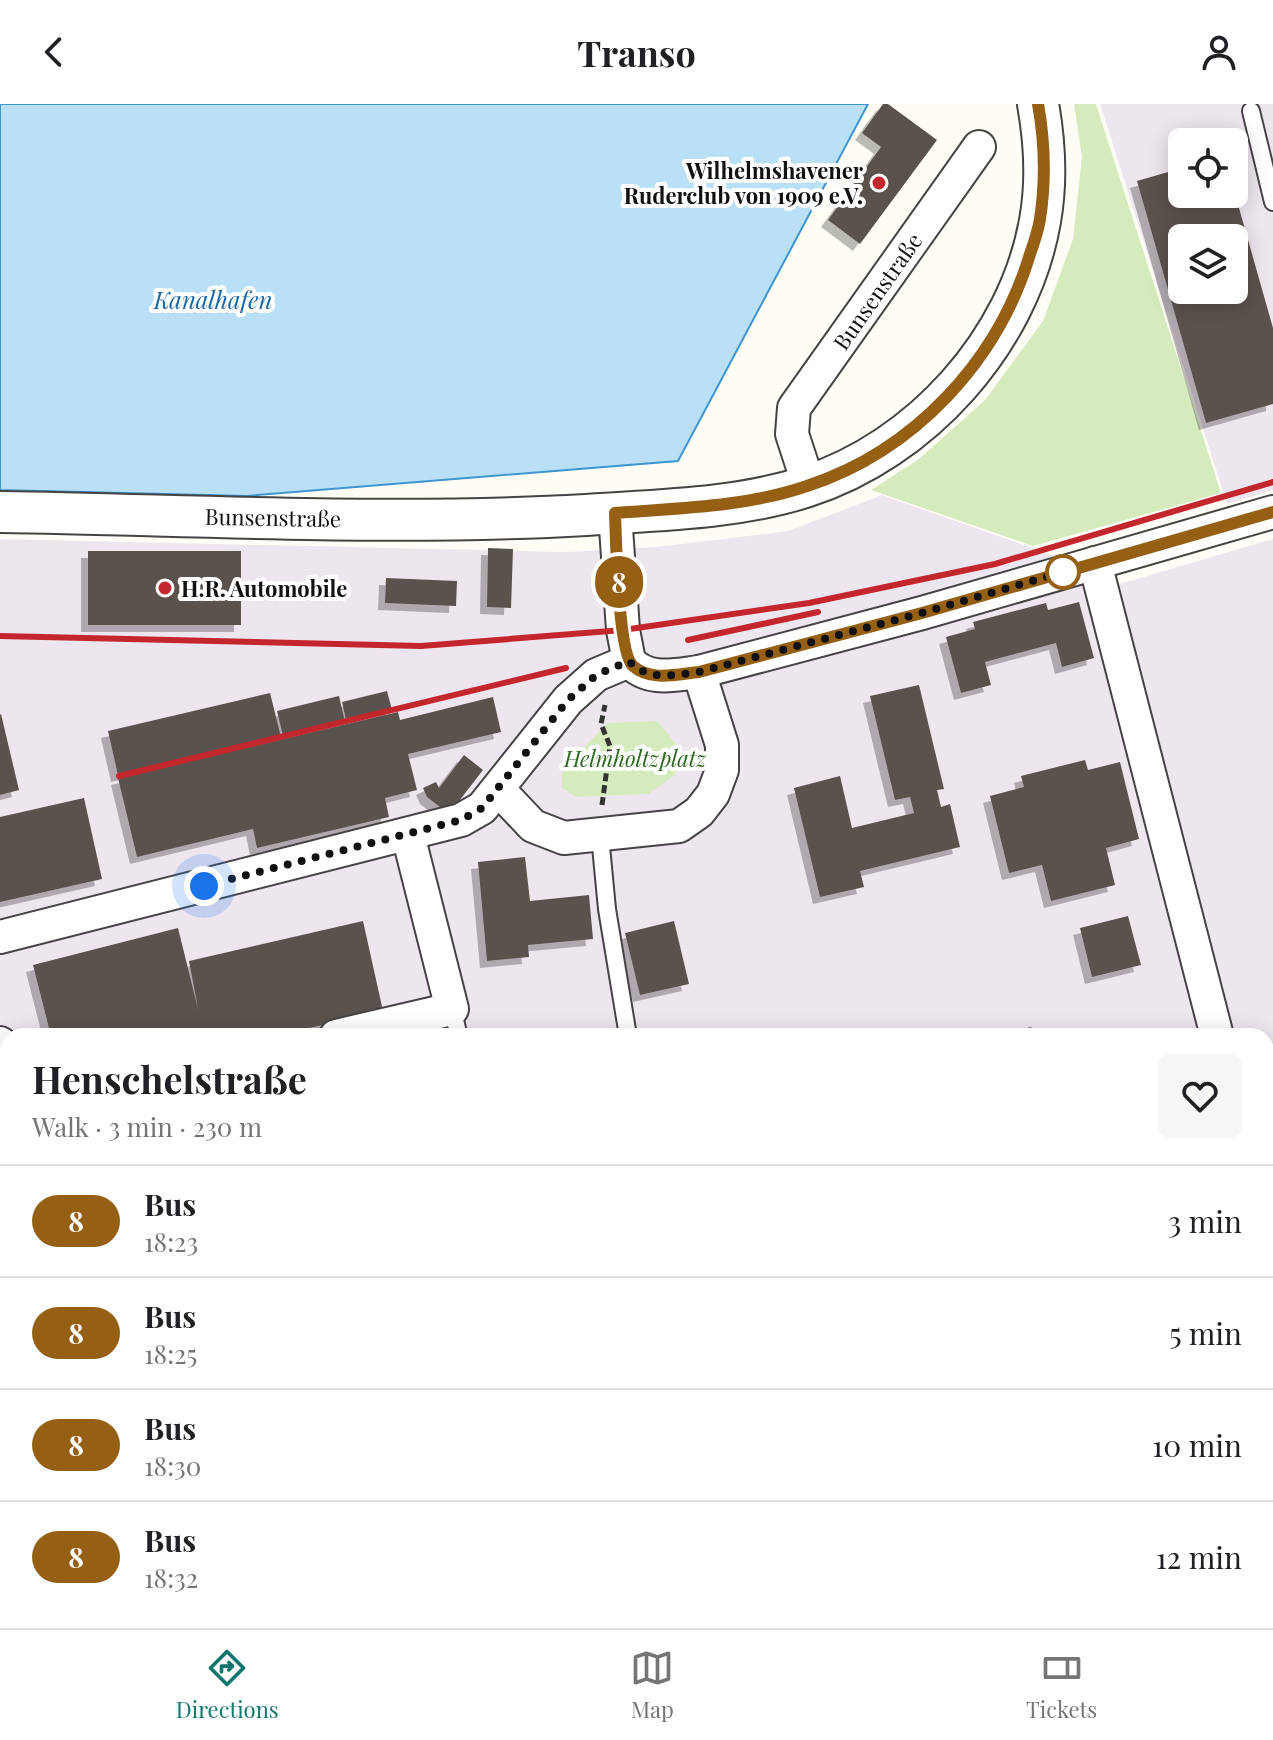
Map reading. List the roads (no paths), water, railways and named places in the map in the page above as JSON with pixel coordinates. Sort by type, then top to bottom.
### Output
[{"type":"street","name":"Bunsenstraße","points":[[0,512],[461,520],[615,513],[769,497],[809,486],[857,466],[906,434],[939,406],[967,375],[996,332],[1020,286],[1040,223],[1045,164],[1038,104]]},
{"type":"street","name":"Bunsenstraße","points":[[809,486],[792,434],[794,408],[979,147]]},
{"type":"street","points":[[615,513],[623,630],[629,661],[635,668],[662,676],[699,672],[922,613],[1273,512]]},
{"type":"street","points":[[1095,563],[1215,1028]]},
{"type":"street","points":[[0,937],[461,820],[482,808],[568,700],[596,675],[629,661]]},
{"type":"street","points":[[498,789],[533,826],[564,838],[679,826],[699,812],[713,794],[722,770],[722,745],[699,672]]},
{"type":"street","points":[[405,1028],[456,1022],[408,835]]},
{"type":"lane","points":[[1251,111],[1273,202]]},
{"type":"lane","points":[[600,836],[607,909],[627,1028]]},
{"type":"water","name":"Kanalhafen","points":[[0,104],[868,104],[678,461],[246,496],[0,490]]},
{"type":"railway","points":[[0,636],[421,646],[623,630],[809,603],[995,564],[1273,482]]},
{"type":"railway","points":[[688,640],[818,612]]},
{"type":"railway","points":[[119,776],[566,668]]},
{"type":"place","name":"Wilhelmshavener Ruderclub von 1909 e.V.","points":[[879,183]]},
{"type":"place","name":"H.R. Automobile","points":[[165,588]]},
{"type":"park label","name":"Helmholtzplatz","points":[[635,758]]}]
